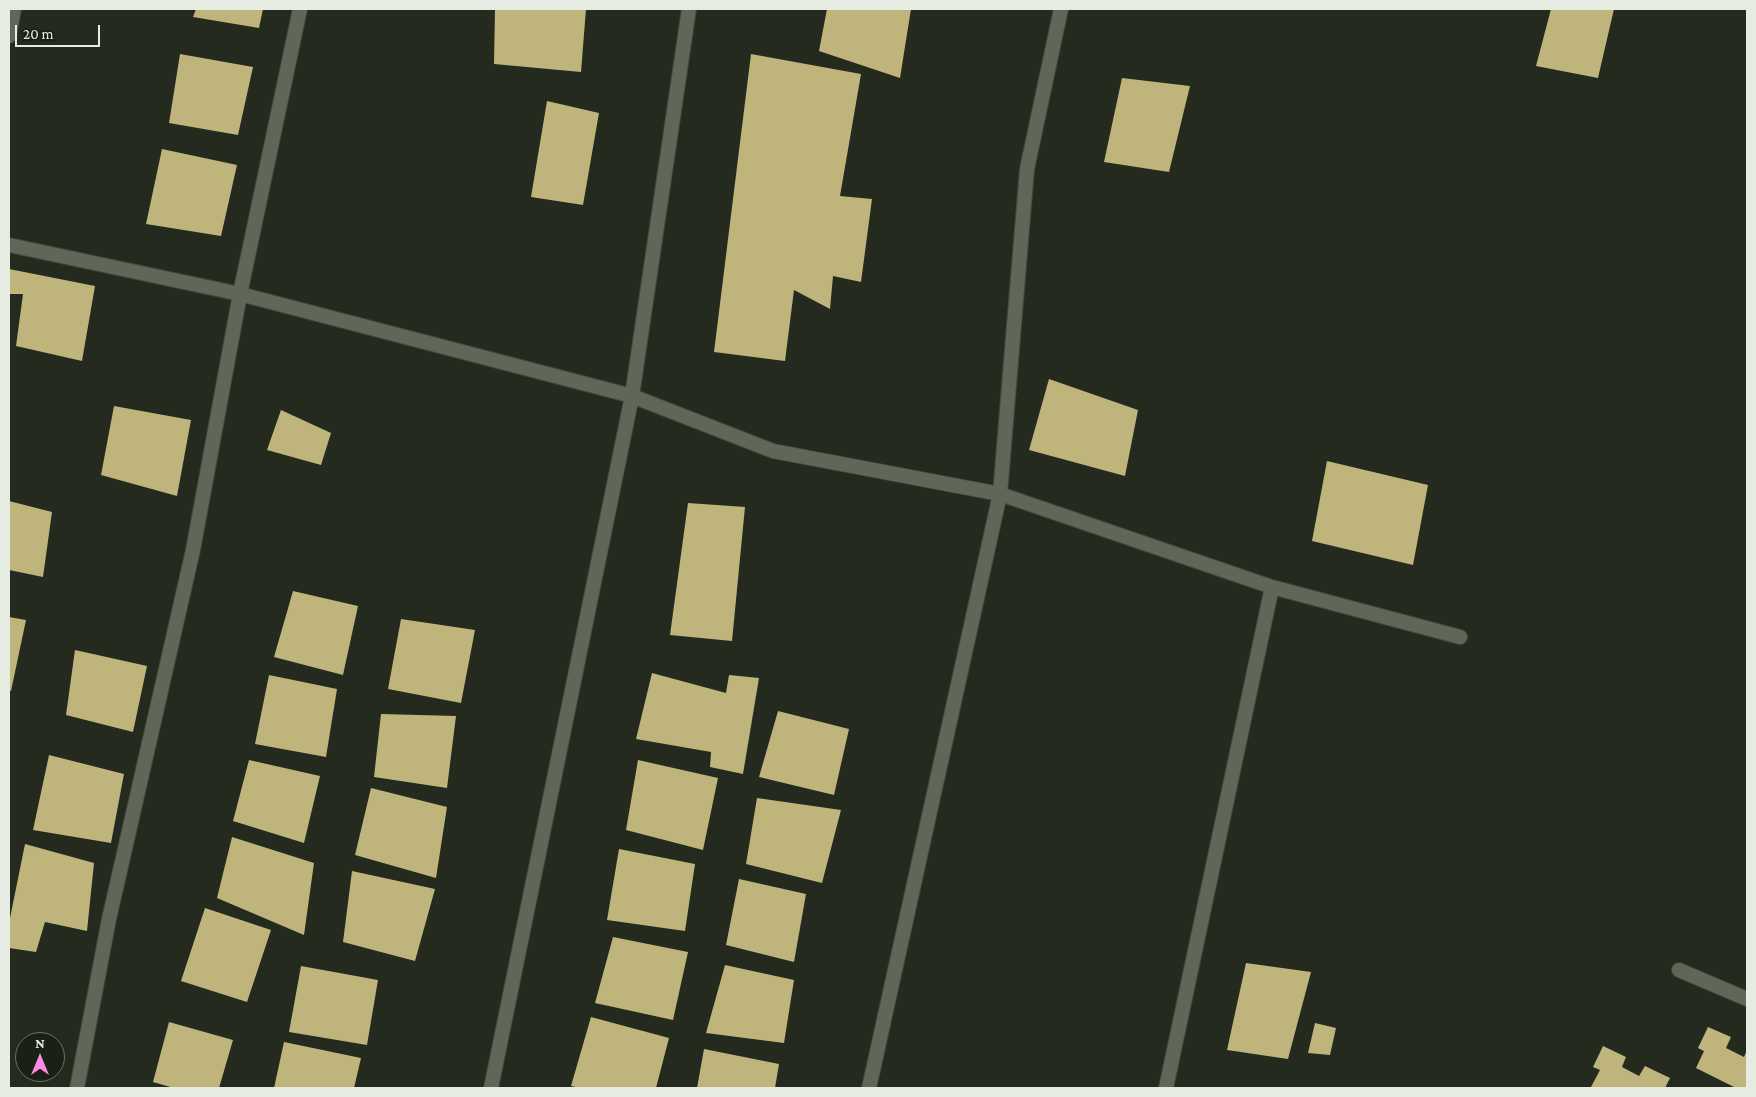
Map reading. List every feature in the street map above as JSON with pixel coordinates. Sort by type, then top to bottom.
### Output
[{"type":"street","points":[[9,36],[14,9]]},
{"type":"street","points":[[77,1088],[109,919],[193,550],[240,294],[300,9]]},
{"type":"street","points":[[491,1088],[632,396],[689,9]]},
{"type":"street","points":[[869,1088],[1000,494],[1027,169],[1061,9]]},
{"type":"street","points":[[9,245],[240,294],[632,396],[774,451],[1000,494],[1272,587],[1460,637]]},
{"type":"street","points":[[1166,1088],[1272,587]]},
{"type":"street","points":[[1679,970],[1747,999]]},
{"type":"building","points":[[196,9],[263,9],[259,28],[193,17]]},
{"type":"building","points":[[495,9],[586,9],[581,72],[494,64]]},
{"type":"building","points":[[827,9],[911,9],[900,78],[819,51]]},
{"type":"building","points":[[1551,9],[1614,9],[1598,78],[1536,66]]},
{"type":"building","points":[[180,54],[253,67],[238,135],[169,123]]},
{"type":"building","points":[[751,54],[861,74],[840,196],[872,199],[861,282],[833,276],[830,309],[794,290],[785,361],[714,352]]},
{"type":"building","points":[[1122,78],[1190,86],[1169,172],[1104,162]]},
{"type":"building","points":[[547,101],[599,113],[583,205],[531,197]]},
{"type":"building","points":[[162,149],[237,165],[221,236],[146,224]]},
{"type":"building","points":[[9,269],[95,286],[82,361],[16,346],[23,294],[9,294]]},
{"type":"building","points":[[1049,379],[1138,410],[1125,476],[1029,450]]},
{"type":"building","points":[[114,406],[191,420],[177,496],[101,475]]},
{"type":"building","points":[[281,410],[331,433],[321,465],[267,450]]},
{"type":"building","points":[[1327,461],[1428,485],[1413,565],[1312,541]]},
{"type":"building","points":[[9,501],[52,512],[43,577],[9,570]]},
{"type":"building","points":[[688,503],[745,507],[732,641],[670,635]]},
{"type":"building","points":[[293,591],[358,606],[343,675],[274,657]]},
{"type":"building","points":[[9,617],[26,620],[11,691],[9,690]]},
{"type":"building","points":[[401,619],[475,630],[461,703],[388,689]]},
{"type":"building","points":[[75,650],[147,666],[133,732],[66,715]]},
{"type":"building","points":[[652,673],[726,693],[729,675],[759,678],[743,774],[710,767],[711,752],[636,739]]},
{"type":"building","points":[[269,675],[337,689],[326,757],[255,744]]},
{"type":"building","points":[[778,711],[849,729],[834,795],[759,777]]},
{"type":"building","points":[[381,714],[456,716],[447,788],[374,777]]},
{"type":"building","points":[[49,755],[124,774],[111,843],[33,830]]},
{"type":"building","points":[[249,760],[320,776],[304,843],[233,821]]},
{"type":"building","points":[[638,760],[718,778],[703,850],[626,830]]},
{"type":"building","points":[[371,788],[447,807],[436,878],[355,855]]},
{"type":"building","points":[[757,798],[841,810],[822,883],[746,864]]},
{"type":"building","points":[[232,837],[314,863],[304,935],[217,898]]},
{"type":"building","points":[[25,844],[94,863],[87,931],[45,922],[36,952],[9,948],[9,923]]},
{"type":"building","points":[[619,849],[695,864],[685,931],[607,920]]},
{"type":"building","points":[[352,871],[435,889],[415,961],[343,942]]},
{"type":"building","points":[[739,879],[806,894],[794,962],[726,945]]},
{"type":"building","points":[[205,908],[271,930],[247,1002],[181,981]]},
{"type":"building","points":[[613,937],[688,952],[673,1020],[595,1003]]},
{"type":"building","points":[[1246,963],[1311,972],[1288,1059],[1227,1050]]},
{"type":"building","points":[[725,965],[794,980],[784,1043],[706,1033]]},
{"type":"building","points":[[301,966],[378,980],[367,1045],[289,1032]]},
{"type":"building","points":[[591,1017],[669,1038],[656,1088],[580,1088],[571,1086]]},
{"type":"building","points":[[169,1022],[233,1040],[219,1088],[174,1088],[153,1082]]},
{"type":"building","points":[[1315,1023],[1336,1028],[1330,1055],[1308,1053]]},
{"type":"building","points":[[1708,1027],[1731,1037],[1726,1048],[1744,1057],[1747,1050],[1747,1088],[1736,1088],[1696,1068],[1704,1051],[1698,1048]]},
{"type":"building","points":[[284,1042],[361,1058],[354,1088],[274,1088]]},
{"type":"building","points":[[1603,1046],[1626,1057],[1622,1067],[1639,1076],[1645,1066],[1670,1078],[1665,1088],[1591,1087],[1600,1070],[1593,1067]]},
{"type":"building","points":[[704,1049],[779,1064],[775,1088],[697,1088]]}]
